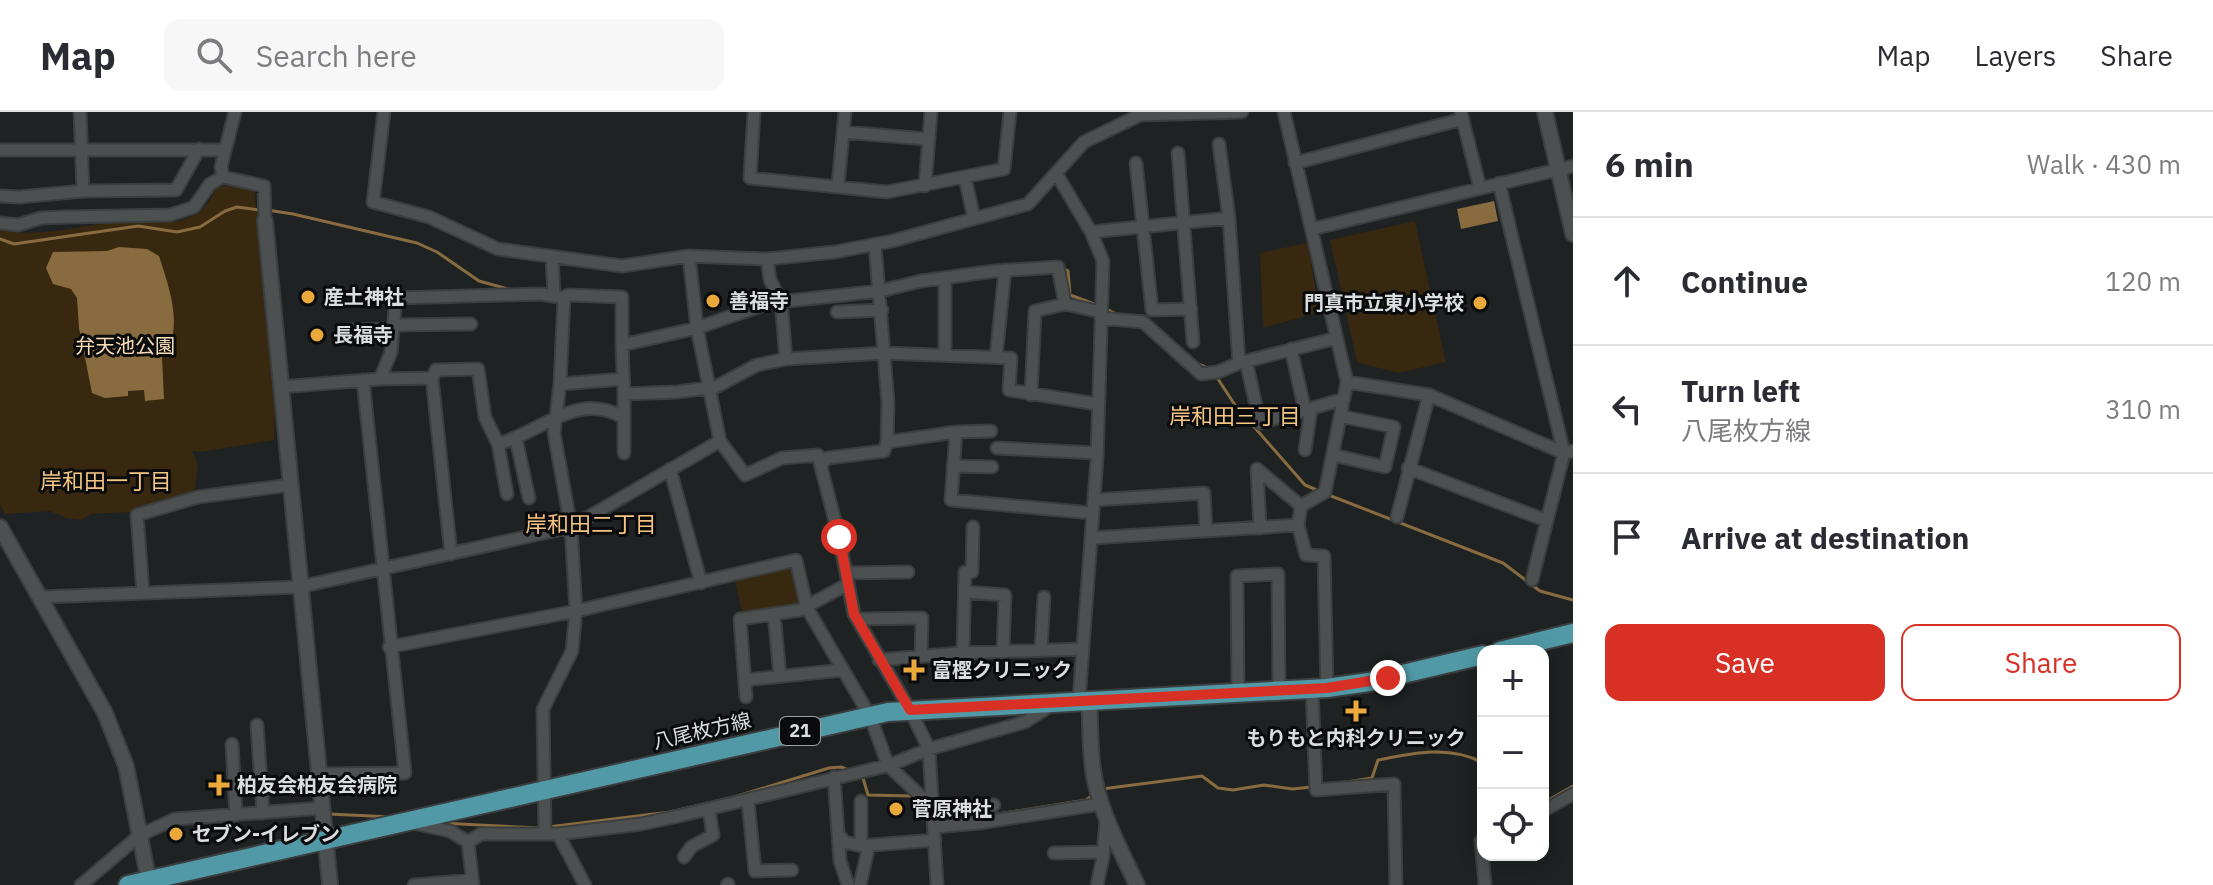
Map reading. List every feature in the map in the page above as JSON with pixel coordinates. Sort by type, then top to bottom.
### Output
[{"type":"main road","points":[[1524,645],[1573,633]]},
{"type":"main road","name":"八尾枚方線","points":[[128,885],[195,878],[325,839],[408,823],[870,716],[910,710],[1320,688],[1369,682],[1477,656]]},
{"type":"street","points":[[80,112],[83,191]]},
{"type":"street","points":[[223,177],[221,167],[235,112]]},
{"type":"street","points":[[384,112],[373,202],[429,217],[498,249],[622,266],[689,256],[767,259],[875,245],[1028,204],[1084,142],[1119,118],[1242,112]]},
{"type":"street","points":[[754,112],[750,178],[887,192],[1004,169],[1010,112]]},
{"type":"street","points":[[838,185],[845,112]]},
{"type":"street","points":[[925,186],[931,112]]},
{"type":"street","points":[[1284,112],[1347,382],[1325,492],[1301,506]]},
{"type":"street","points":[[1545,112],[1566,168],[1573,234]]},
{"type":"street","points":[[1295,163],[1462,115],[1480,188]]},
{"type":"street","points":[[843,132],[927,139]]},
{"type":"street","points":[[1219,144],[1243,362],[1260,423],[1344,399]]},
{"type":"street","points":[[0,196],[176,190],[199,149]]},
{"type":"street","points":[[0,150],[225,150]]},
{"type":"street","points":[[1178,153],[1193,342]]},
{"type":"street","points":[[1136,163],[1152,310],[1191,309]]},
{"type":"street","points":[[1312,229],[1566,168]]},
{"type":"street","points":[[1056,173],[1091,232],[1103,261],[1097,453],[1082,649],[1084,700],[1094,777],[1101,804],[1137,885]]},
{"type":"street","points":[[0,223],[18,225],[41,218],[170,215],[194,207],[210,184],[223,177],[264,186],[280,387],[330,885]]},
{"type":"street","points":[[965,178],[974,218]]},
{"type":"street","points":[[1499,183],[1568,452],[1545,520],[1532,580]]},
{"type":"street","points":[[1091,232],[1229,218]]},
{"type":"street","points":[[821,464],[828,458],[884,451],[887,442],[888,403],[875,245]]},
{"type":"street","points":[[689,256],[697,328],[720,441],[745,475],[782,458],[818,455],[857,619],[929,749],[937,885]]},
{"type":"street","points":[[545,834],[543,709],[572,651],[576,611],[571,527],[557,458],[555,418],[560,384],[559,297],[552,258]]},
{"type":"street","points":[[767,259],[770,280],[781,305],[786,359]]},
{"type":"street","points":[[622,345],[697,328],[744,311],[1005,270],[1058,267],[1065,304]]},
{"type":"street","points":[[996,357],[1005,270]]},
{"type":"street","points":[[945,278],[945,354]]},
{"type":"street","points":[[380,379],[391,352],[396,298],[622,297],[624,453]]},
{"type":"street","points":[[1031,395],[1035,311],[1065,304],[1101,315],[1143,322],[1201,374],[1218,372],[1243,362],[1337,338]]},
{"type":"street","points":[[837,312],[882,310]]},
{"type":"street","points":[[350,330],[471,324]]},
{"type":"street","points":[[1291,349],[1308,410],[1305,450]]},
{"type":"street","points":[[624,394],[708,390],[757,365],[786,359],[884,353],[945,354],[1011,358],[1009,390],[1097,404]]},
{"type":"street","points":[[451,554],[432,378],[436,370],[478,369],[485,417],[498,444],[507,494]]},
{"type":"street","points":[[280,387],[432,378]]},
{"type":"street","points":[[560,384],[623,379]]},
{"type":"street","points":[[321,774],[405,773],[389,647],[363,380]]},
{"type":"street","points":[[1347,382],[1429,395],[1568,452]]},
{"type":"street","points":[[1397,517],[1429,395]]},
{"type":"street","points":[[498,444],[516,439],[570,410],[607,410],[624,418]]},
{"type":"street","points":[[1333,455],[1385,467],[1394,427],[1340,416]]},
{"type":"street","points":[[887,442],[956,432],[991,431]]},
{"type":"street","points":[[956,432],[951,500],[1093,506],[1204,493],[1206,531]]},
{"type":"street","points":[[516,439],[529,498]]},
{"type":"street","points":[[42,597],[299,587],[571,527],[720,441]]},
{"type":"street","points":[[997,448],[1097,453]]},
{"type":"street","points":[[953,466],[992,467]]},
{"type":"street","points":[[1408,468],[1545,520]]},
{"type":"street","points":[[670,469],[701,583]]},
{"type":"street","points":[[1260,528],[1257,469],[1301,506]]},
{"type":"street","points":[[143,593],[137,515],[198,497],[290,485]]},
{"type":"street","points":[[1301,506],[1298,525],[1306,555],[1324,556],[1316,790],[1394,784],[1396,885]]},
{"type":"street","points":[[1091,538],[1298,525]]},
{"type":"street","points":[[963,652],[965,572],[972,572],[973,527]]},
{"type":"street","points":[[2,536],[42,597],[105,713],[126,766],[149,882]]},
{"type":"street","points":[[389,647],[576,611],[796,560],[807,608],[870,716],[888,765],[933,811]]},
{"type":"street","points":[[746,697],[740,619],[807,608],[847,579],[908,572]]},
{"type":"street","points":[[1238,692],[1237,576],[1278,574],[1279,690]]},
{"type":"street","points":[[965,592],[1005,595],[1003,651]]},
{"type":"street","points":[[1041,650],[1044,597]]},
{"type":"street","points":[[774,614],[780,676]]},
{"type":"street","points":[[857,619],[922,618],[921,656]]},
{"type":"street","points":[[879,660],[963,652],[1082,649]]},
{"type":"street","points":[[745,680],[843,670]]},
{"type":"street","points":[[468,842],[481,834],[558,834],[641,824],[748,801],[888,765],[929,749],[1025,722],[1058,702]]},
{"type":"street","points":[[257,725],[263,813]]},
{"type":"street","points":[[232,744],[236,815]]},
{"type":"street","points":[[834,777],[840,861],[848,885]]},
{"type":"street","points":[[1549,808],[1573,794]]},
{"type":"street","points":[[748,801],[755,871],[792,870]]},
{"type":"street","points":[[860,885],[865,845],[861,801]]},
{"type":"street","points":[[838,834],[845,842],[865,845],[1101,804]]},
{"type":"street","points":[[933,811],[994,805]]},
{"type":"street","points":[[81,885],[140,835],[175,819],[323,808]]},
{"type":"street","points":[[684,857],[691,847],[713,835],[709,810]]},
{"type":"street","points":[[1097,885],[1106,820]]},
{"type":"street","points":[[408,823],[450,831],[468,842]]},
{"type":"street","points":[[558,834],[585,885]]},
{"type":"street","points":[[414,885],[473,882],[468,842]]},
{"type":"street","points":[[1054,853],[1103,852]]},
{"type":"street","points":[[1483,861],[1485,885]]},
{"type":"green space","name":"弁天池公園","points":[[223,186],[254,188],[256,207],[289,213],[257,209],[275,411],[274,440],[192,451],[198,465],[195,489],[131,512],[91,514],[81,520],[50,511],[5,514],[0,504],[0,230],[30,233],[124,221],[178,221],[200,211],[216,189]]},
{"type":"green space","points":[[1415,221],[1446,362],[1398,373],[1357,362],[1330,240]]},
{"type":"green space","points":[[1307,243],[1320,312],[1263,328],[1260,253]]},
{"type":"green space","points":[[790,568],[799,605],[742,611],[735,581]]},
{"type":"shaded area","points":[[1494,201],[1498,221],[1461,229],[1457,209]]},
{"type":"shaded area","points":[[119,247],[147,249],[159,256],[165,275],[174,324],[173,334],[161,336],[164,399],[145,401],[144,390],[128,391],[128,396],[105,398],[92,393],[79,328],[77,298],[71,289],[53,284],[46,268],[53,252],[107,251]]},
{"type":"waterway","points":[[0,239],[14,244],[138,226],[177,232],[200,227],[237,207],[259,210]]},
{"type":"waterway","points":[[267,210],[417,243],[437,252],[479,281],[512,290]]},
{"type":"waterway","points":[[1061,268],[1068,271],[1070,295],[1097,305]]},
{"type":"waterway","points":[[1104,308],[1119,315]]},
{"type":"waterway","points":[[1131,316],[1146,319]]},
{"type":"waterway","points":[[1185,352],[1197,363],[1212,370]]},
{"type":"waterway","points":[[1216,376],[1235,405],[1305,485],[1319,491]]},
{"type":"waterway","points":[[1326,494],[1503,563],[1540,591],[1573,600]]},
{"type":"waterway","points":[[1347,782],[1372,778],[1378,760],[1405,755],[1445,752],[1477,760]]},
{"type":"waterway","points":[[548,827],[670,812],[734,797],[829,768],[848,770]]},
{"type":"waterway","points":[[858,776],[863,778],[868,795],[912,796],[927,811]]},
{"type":"waterway","points":[[1102,789],[1202,776],[1218,788],[1233,790],[1264,785],[1292,789],[1312,787]]},
{"type":"waterway","points":[[1549,800],[1573,786]]},
{"type":"waterway","points":[[967,819],[1086,800],[1093,795]]},
{"type":"waterway","points":[[329,814],[393,817]]},
{"type":"waterway","points":[[440,823],[540,828]]},
{"type":"place","name":"産土神社","points":[[308,297]]},
{"type":"place","name":"善福寺","points":[[713,301]]},
{"type":"place","name":"門真市立東小学校","points":[[1480,303]]},
{"type":"place","name":"長福寺","points":[[317,335]]},
{"type":"place","name":"富樫クリニック","points":[[914,670]]},
{"type":"place","name":"もりもと内科クリニック","points":[[1356,711]]},
{"type":"place","name":"柏友会柏友会病院","points":[[219,785]]},
{"type":"place","name":"菅原神社","points":[[896,809]]},
{"type":"place","name":"セブン-イレブン","points":[[176,834]]},
{"type":"district","name":"岸和田三丁目","points":[[1235,416]]},
{"type":"district","name":"岸和田一丁目","points":[[106,481]]},
{"type":"district","name":"岸和田二丁目","points":[[591,524]]},
{"type":"route","points":[[839,537],[854,614],[910,710],[1327,688],[1388,678]]}]
